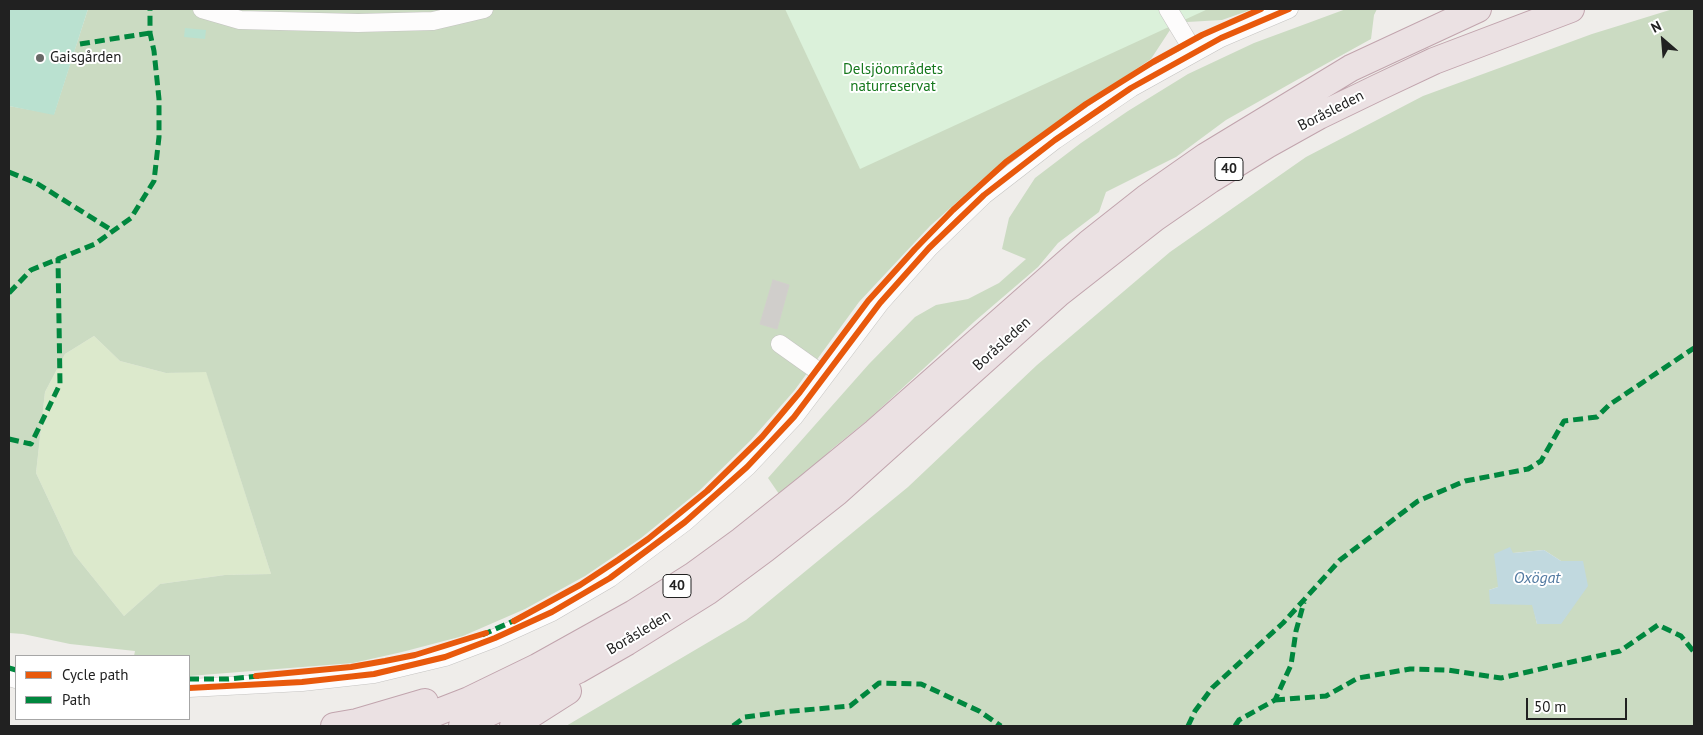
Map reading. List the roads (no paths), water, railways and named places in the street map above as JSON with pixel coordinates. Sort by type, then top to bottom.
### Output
[{"type":"highway","name":"Boråsleden","points":[[402,726],[469,700],[537,667],[634,614],[694,575],[742,540],[875,432],[1089,243],[1146,198],[1206,156],[1351,68],[1478,9]]},
{"type":"highway","name":"Boråsleden","points":[[462,726],[578,670],[627,642],[706,592],[765,549],[836,492],[1058,294],[1155,218],[1267,145],[1319,116],[1434,61],[1571,9]]},
{"type":"highway","points":[[513,726],[628,654],[706,592]]},
{"type":"highway","points":[[334,726],[357,722],[416,705],[537,667]]},
{"type":"street","points":[[209,10],[240,20],[358,23],[433,21],[482,9]]},
{"type":"street","points":[[1168,9],[1194,52]]},
{"type":"street","points":[[190,688],[302,682],[374,674],[445,657],[496,638],[552,612],[610,578],[686,522],[747,467],[794,417],[892,289],[928,248],[984,195],[1055,140],[1131,88],[1194,52],[1243,28],[1289,9]]},
{"type":"street","points":[[780,344],[824,376]]},
{"type":"water","name":"Oxögat","points":[[1510,547],[1513,553],[1544,550],[1561,561],[1583,561],[1588,586],[1561,624],[1537,624],[1532,605],[1490,604],[1489,590],[1498,587],[1494,554]]},
{"type":"place","name":"Gaisgården","points":[[40,58]]},
{"type":"park label","name":"Delsjöområdets naturreservat","points":[[893,78]]}]
